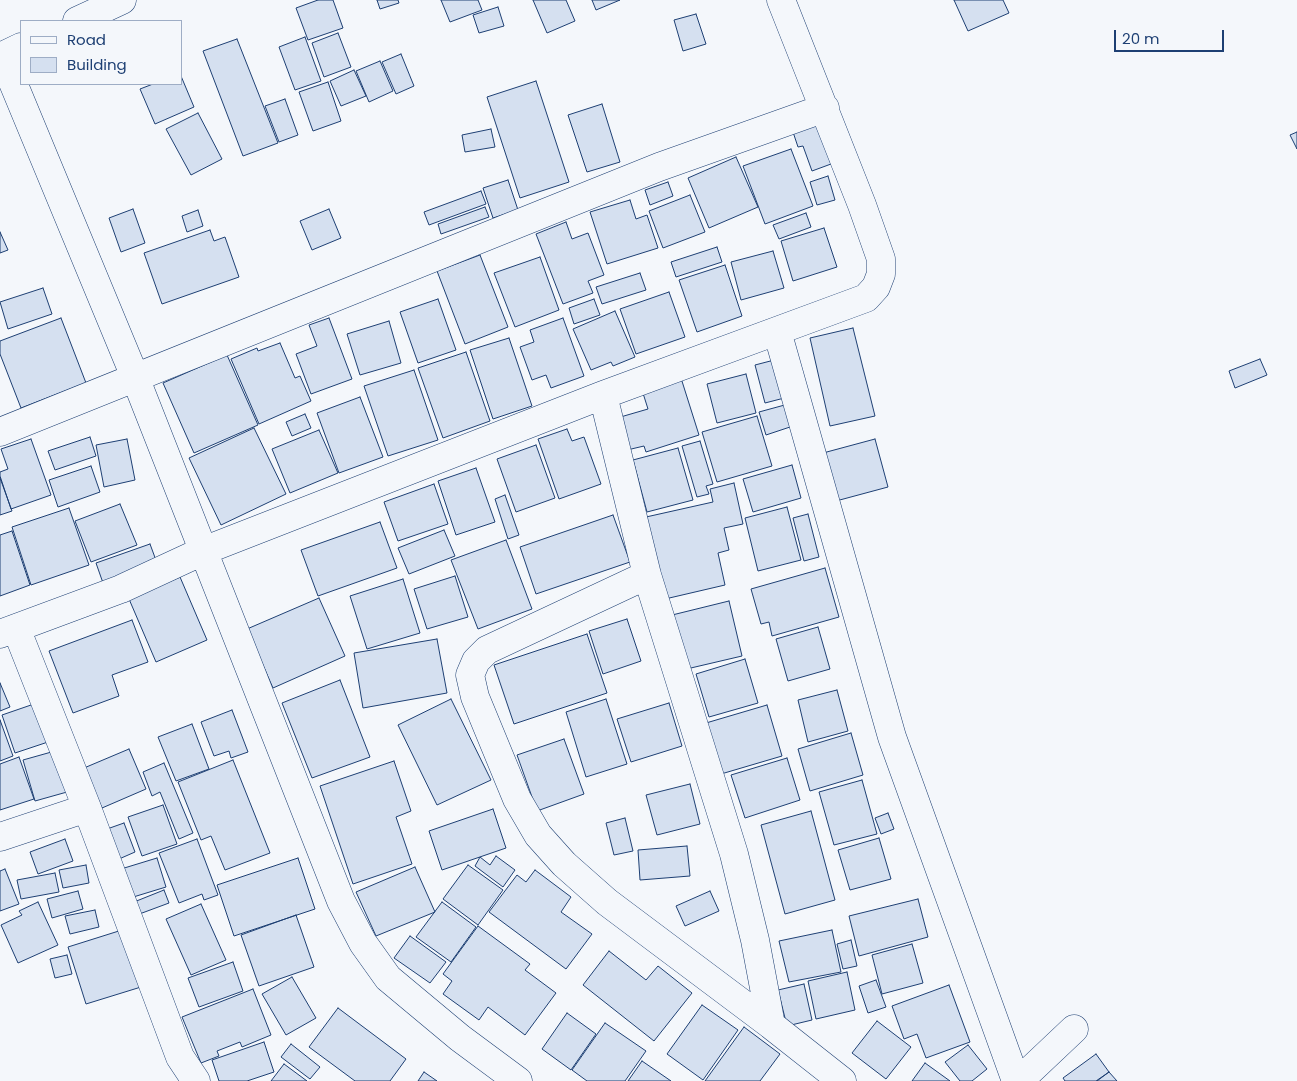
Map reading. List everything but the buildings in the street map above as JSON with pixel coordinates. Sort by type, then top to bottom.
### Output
[{"type":"street","points":[[79,20],[122,0]]},
{"type":"street","points":[[196,1081],[180,1057],[88,808],[8,631],[121,589],[203,551],[603,395],[866,298],[876,287],[881,274],[881,259],[825,108],[781,0]]},
{"type":"street","points":[[8,54],[20,85]]},
{"type":"street","points":[[20,85],[341,901],[363,943],[388,978],[460,1038],[518,1081]]},
{"type":"street","points":[[0,432],[658,168],[825,108]]},
{"type":"street","points":[[777,331],[892,737],[1018,1081],[1074,1029]]},
{"type":"street","points":[[603,395],[648,575],[734,854],[755,940],[771,1025]]},
{"type":"street","points":[[648,575],[487,650],[476,661],[470,675],[475,697],[517,798],[538,835],[564,864],[607,902],[771,1025],[842,1081]]},
{"type":"street","points":[[0,837],[88,808]]}]
